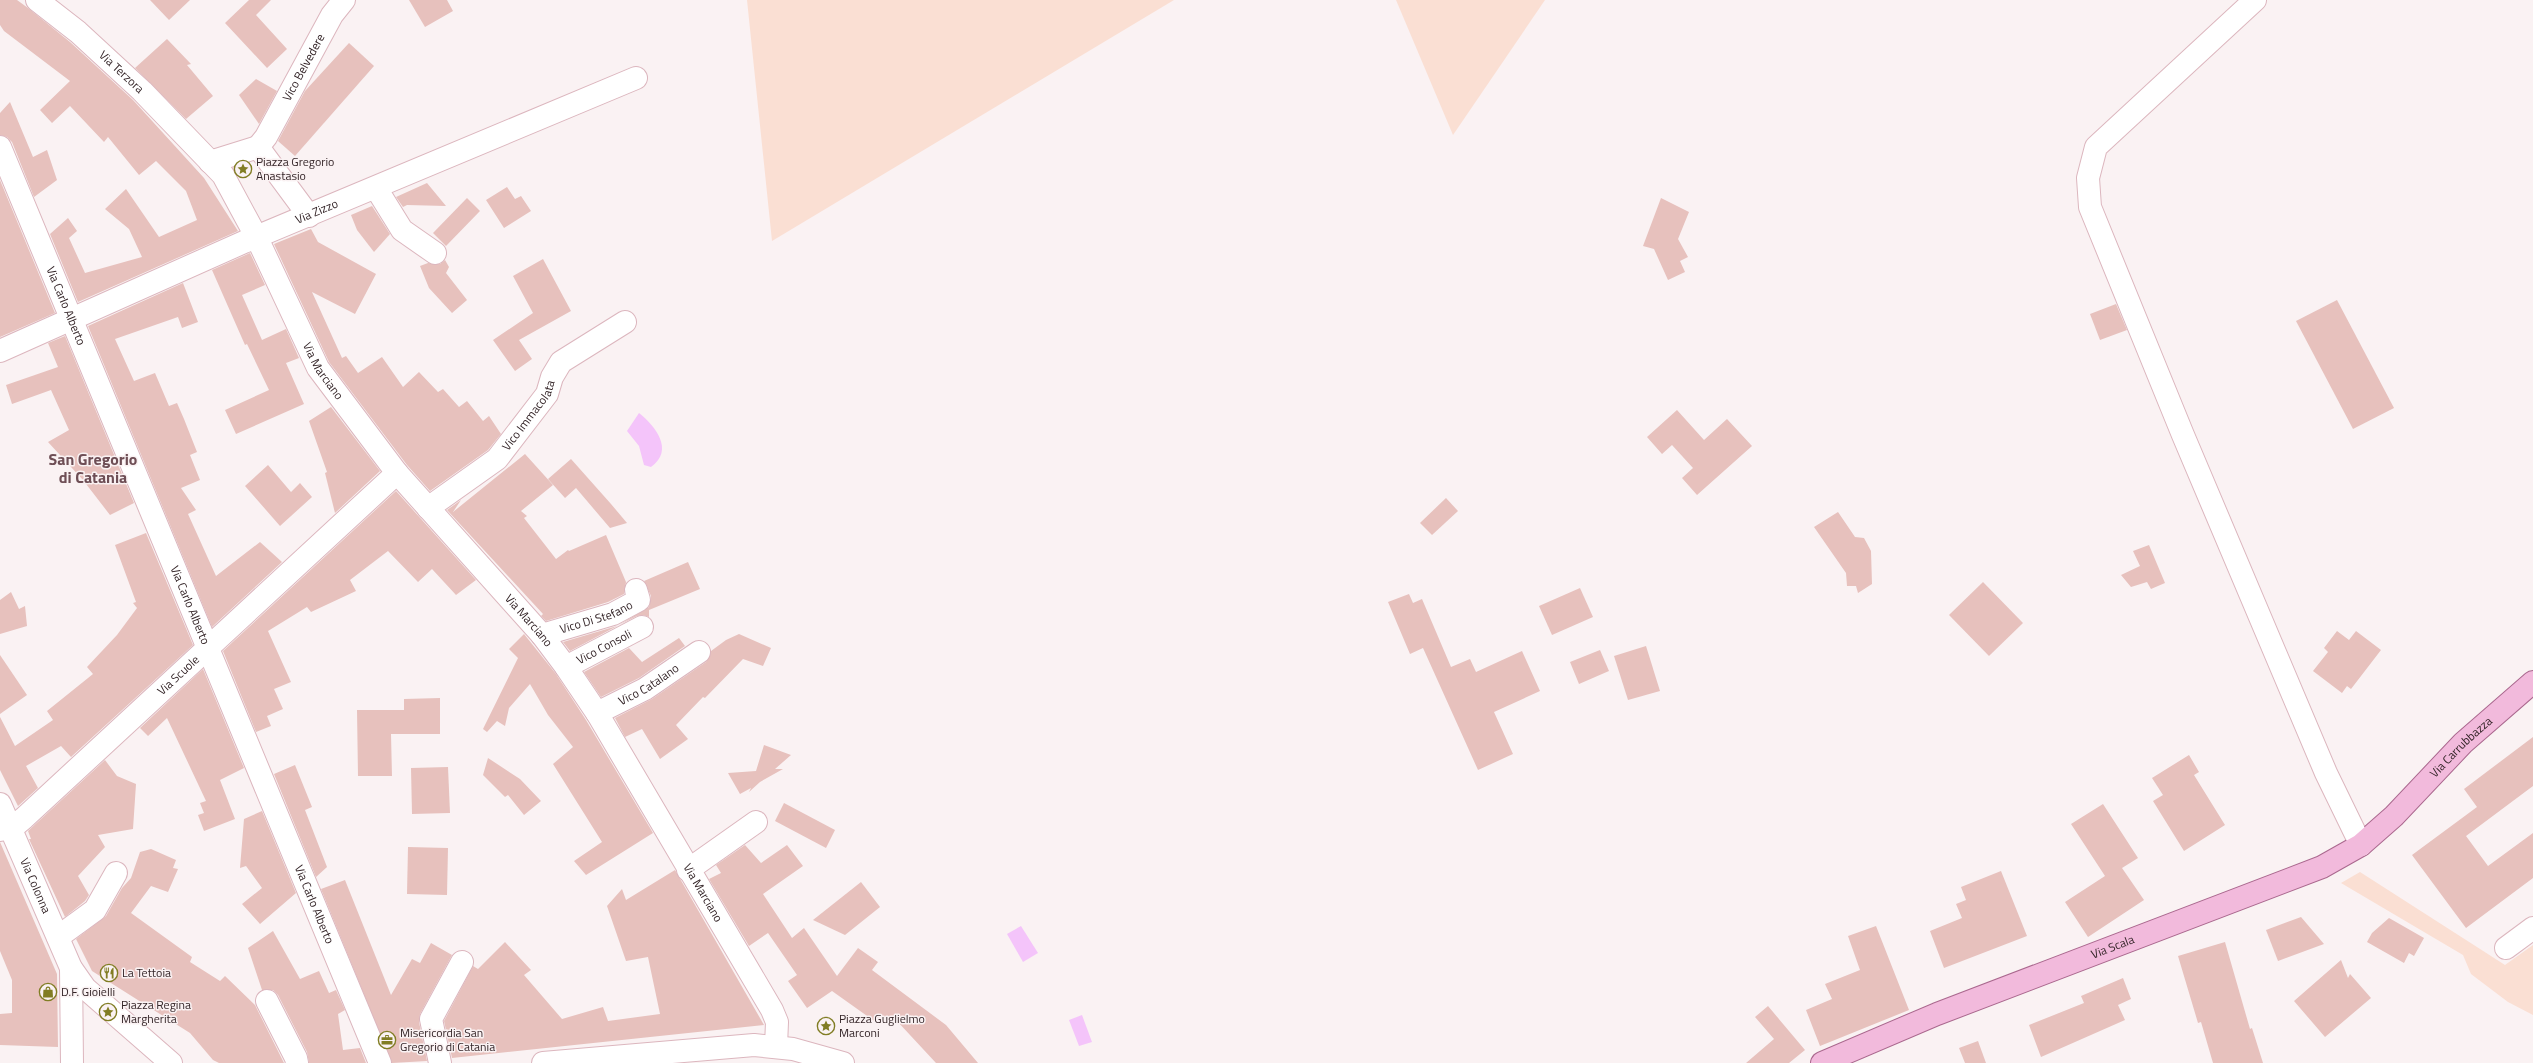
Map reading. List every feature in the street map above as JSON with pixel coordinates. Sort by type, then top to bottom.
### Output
[{"type":"main road","name":"Via Carrubbazza","points":[[2394,816],[2463,743],[2533,682]]},
{"type":"main road","name":"Via Scala","points":[[1822,1063],[1937,1014],[2322,867],[2361,844],[2394,816]]},
{"type":"street","name":"Via Terzora","points":[[37,0],[78,32],[142,91],[223,175],[258,238]]},
{"type":"street","name":"Vico Belvedere","points":[[262,142],[309,54],[332,15],[344,0]]},
{"type":"street","points":[[2255,0],[2096,147],[2088,178],[2090,206],[2183,435],[2326,773],[2361,844]]},
{"type":"street","name":"Via Zizzo","points":[[0,350],[309,216],[636,78]]},
{"type":"street","points":[[205,156],[262,142],[309,216]]},
{"type":"street","name":"Via Carlo Alberto","points":[[0,148],[380,1063]]},
{"type":"street","points":[[376,188],[402,230],[435,253]]},
{"type":"street","name":"Via Marciano","points":[[258,238],[318,368],[397,473],[542,635],[597,713],[688,870],[772,1010],[788,1053]]},
{"type":"street","name":"Vico Immacolata","points":[[428,508],[497,459],[547,394],[552,377],[561,362],[625,322]]},
{"type":"street","name":"Via Scuole","points":[[6,829],[208,647],[397,473]]},
{"type":"street","name":"Vico Di Stefano","points":[[542,635],[613,614],[639,600],[636,590]]},
{"type":"street","name":"Vico Consoli","points":[[566,667],[642,627]]},
{"type":"street","name":"Vico Catalano","points":[[597,713],[645,689],[699,652]]},
{"type":"street","name":"Via Colonna","points":[[0,804],[6,829],[58,937],[71,968]]},
{"type":"street","points":[[688,870],[756,822]]},
{"type":"street","points":[[58,937],[95,910],[116,873]]},
{"type":"street","points":[[2506,948],[2533,928]]},
{"type":"street","points":[[440,1063],[431,1019],[462,962]]},
{"type":"street","points":[[71,968],[72,1063]]},
{"type":"street","points":[[71,968],[85,988],[171,1063]]},
{"type":"street","points":[[267,1001],[296,1058],[297,1063]]},
{"type":"street","points":[[543,1063],[754,1044],[788,1053],[843,1063]]},
{"type":"shaded area","points":[[747,0],[1174,0],[772,241]]},
{"type":"shaded area","points":[[1396,0],[1545,0],[1453,135]]},
{"type":"shaded area","points":[[639,413],[656,431],[662,446],[662,453],[651,467],[644,465],[639,446],[627,431]]},
{"type":"shaded area","points":[[2360,872],[2505,965],[2533,945],[2533,1015],[2508,1002],[2471,974],[2463,955],[2341,883]]},
{"type":"shaded area","points":[[1021,926],[1038,953],[1023,962],[1007,934]]},
{"type":"shaded area","points":[[1082,1015],[1092,1042],[1079,1046],[1069,1020]]},
{"type":"building","points":[[0,0],[17,0],[28,8],[70,42],[133,100],[204,178],[238,231],[78,302],[50,234],[68,218],[77,231],[69,238],[85,273],[142,257],[129,229],[105,209],[126,189],[159,237],[197,220],[186,191],[156,161],[139,175],[108,137],[104,142],[70,106],[52,123],[40,110],[70,81],[4,31],[0,25]]},
{"type":"building","points":[[150,0],[190,0],[169,20]]},
{"type":"building","points":[[249,0],[271,0],[256,15],[287,49],[267,68],[225,23]]},
{"type":"building","points":[[409,0],[447,0],[453,11],[425,27]]},
{"type":"building","points":[[167,39],[191,64],[187,65],[213,96],[186,119],[135,68]]},
{"type":"building","points":[[349,43],[374,66],[295,156],[278,141],[305,91]]},
{"type":"building","points":[[256,79],[277,91],[259,124],[239,95]]},
{"type":"building","points":[[10,102],[33,157],[47,150],[57,180],[34,197],[12,142],[7,137],[0,135],[0,113]]},
{"type":"building","points":[[0,180],[55,313],[0,337]]},
{"type":"building","points":[[427,183],[446,206],[407,205],[403,207],[396,197]]},
{"type":"building","points":[[507,187],[515,199],[521,196],[531,211],[504,228],[486,200]]},
{"type":"building","points":[[467,198],[480,211],[446,246],[433,233]]},
{"type":"building","points":[[1661,198],[1689,212],[1678,239],[1688,257],[1680,261],[1685,272],[1668,280],[1654,249],[1643,246]]},
{"type":"building","points":[[372,206],[390,234],[374,252],[357,230],[351,215]]},
{"type":"building","points":[[311,229],[318,242],[376,274],[355,314],[312,292],[342,358],[346,356],[358,373],[382,357],[403,387],[419,372],[438,392],[443,389],[459,407],[467,401],[483,421],[489,416],[501,434],[488,450],[430,491],[407,465],[329,362],[274,244]]},
{"type":"building","points":[[250,253],[265,285],[242,295],[262,340],[286,329],[299,358],[286,363],[304,404],[236,434],[225,410],[269,390],[247,344],[245,345],[212,270]]},
{"type":"building","points":[[543,259],[571,311],[519,340],[532,359],[515,371],[493,340],[533,313],[513,276]]},
{"type":"building","points":[[445,260],[449,267],[446,273],[467,300],[452,313],[429,288],[420,266],[428,263],[440,264]]},
{"type":"building","points":[[183,283],[198,322],[182,328],[178,317],[115,339],[134,381],[155,373],[169,406],[177,403],[184,419],[197,452],[190,455],[200,480],[181,488],[196,510],[188,514],[216,576],[260,542],[282,562],[212,627],[88,326]]},
{"type":"building","points":[[2337,300],[2394,408],[2353,429],[2296,321]]},
{"type":"building","points":[[2116,304],[2127,330],[2100,340],[2090,314]]},
{"type":"building","points":[[65,336],[134,503],[110,515],[83,480],[48,442],[69,430],[51,390],[12,404],[6,385],[58,367],[48,343]]},
{"type":"building","points":[[331,407],[380,471],[335,513],[325,473],[327,472],[309,421]]},
{"type":"building","points":[[1677,410],[1704,440],[1727,419],[1752,446],[1697,495],[1682,478],[1693,468],[1672,445],[1662,454],[1647,437]]},
{"type":"building","points":[[525,454],[553,485],[521,511],[527,516],[524,518],[556,559],[568,550],[569,551],[606,535],[626,582],[624,594],[608,602],[546,621],[541,616],[543,614],[447,510],[461,500],[453,512]]},
{"type":"building","points":[[571,459],[627,523],[610,528],[576,488],[565,498],[548,479]]},
{"type":"building","points":[[268,465],[291,492],[300,483],[312,497],[280,526],[245,486]]},
{"type":"building","points":[[396,491],[476,580],[456,595],[432,569],[418,582],[388,551],[350,580],[356,591],[311,612],[307,607],[268,631],[291,682],[274,689],[283,709],[267,716],[271,726],[256,732],[223,651]]},
{"type":"building","points":[[1446,498],[1458,511],[1432,535],[1420,523]]},
{"type":"building","points":[[1838,512],[1855,537],[1864,538],[1871,551],[1872,584],[1858,593],[1856,586],[1847,586],[1846,573],[1814,527]]},
{"type":"building","points":[[146,533],[193,645],[71,757],[61,746],[26,766],[38,788],[18,806],[0,770],[0,717],[15,746],[53,720],[47,711],[93,674],[87,667],[117,635],[137,608],[133,603],[136,602],[115,545]]},
{"type":"building","points":[[2149,545],[2165,583],[2151,589],[2147,582],[2131,587],[2121,575],[2140,566],[2133,551]]},
{"type":"building","points":[[688,562],[700,589],[649,610],[649,617],[643,615],[637,616],[619,625],[649,607],[651,596],[644,581]]},
{"type":"building","points":[[1983,582],[2023,623],[1989,656],[1949,615]]},
{"type":"building","points":[[1580,588],[1593,617],[1552,635],[1539,606]]},
{"type":"building","points":[[11,592],[19,609],[25,606],[27,626],[0,634],[0,600]]},
{"type":"building","points":[[1409,594],[1413,603],[1422,599],[1451,667],[1470,659],[1476,672],[1522,651],[1540,691],[1494,712],[1513,754],[1478,770],[1423,648],[1410,654],[1388,602]]},
{"type":"building","points":[[619,625],[570,651],[563,642],[617,626]]},
{"type":"building","points":[[2337,631],[2349,640],[2356,631],[2381,650],[2351,689],[2347,686],[2342,693],[2313,671],[2328,652],[2324,648]]},
{"type":"building","points":[[524,634],[556,674],[586,720],[653,833],[586,875],[574,861],[602,842],[553,764],[573,747],[548,715],[530,684],[509,708],[505,726],[497,721],[487,732],[483,729],[518,658],[509,649]]},
{"type":"building","points":[[739,634],[771,648],[763,666],[743,659],[705,698],[703,697],[676,725],[688,739],[660,759],[642,729],[625,737],[615,718],[652,699],[706,662],[711,651],[726,640]]},
{"type":"building","points":[[679,638],[685,646],[639,678],[601,697],[584,672],[629,648],[642,662]]},
{"type":"building","points":[[1646,646],[1660,691],[1628,700],[1614,656]]},
{"type":"building","points":[[1600,650],[1609,671],[1579,684],[1570,662]]},
{"type":"building","points":[[0,655],[27,695],[0,714]]},
{"type":"building","points":[[203,669],[244,768],[220,780],[235,819],[204,831],[198,815],[204,813],[200,803],[206,801],[167,718],[148,736],[140,728]]},
{"type":"building","points":[[440,698],[440,734],[391,734],[392,776],[358,776],[357,710],[404,710],[404,699]]},
{"type":"building","points":[[2533,737],[2533,786],[2466,836],[2488,866],[2533,833],[2533,878],[2466,928],[2412,855],[2477,807],[2464,789]]},
{"type":"building","points":[[764,745],[791,755],[775,769],[783,769],[760,782],[749,792],[751,788],[740,794],[728,773],[756,771]]},
{"type":"building","points":[[2189,755],[2199,772],[2194,775],[2225,825],[2184,851],[2153,801],[2163,795],[2152,778]]},
{"type":"building","points":[[488,758],[520,779],[541,801],[524,815],[508,795],[505,797],[483,775]]},
{"type":"building","points":[[105,760],[117,776],[136,784],[133,829],[98,835],[105,847],[78,876],[89,895],[85,901],[65,917],[29,839],[31,839],[28,831]]},
{"type":"building","points":[[295,765],[312,807],[305,810],[327,867],[316,877],[274,774]]},
{"type":"building","points":[[448,767],[450,813],[412,814],[411,768]]},
{"type":"building","points":[[784,803],[835,830],[826,848],[775,821]]},
{"type":"building","points":[[2103,804],[2138,858],[2122,868],[2144,900],[2088,937],[2065,902],[2105,876],[2071,824]]},
{"type":"building","points":[[262,811],[296,893],[260,924],[242,904],[262,888],[246,866],[240,868],[244,819]]},
{"type":"building","points":[[0,842],[57,974],[58,1047],[0,1045],[0,1014],[12,1013],[12,980],[0,951]]},
{"type":"building","points":[[745,845],[761,863],[787,845],[803,866],[763,894],[792,938],[804,928],[837,976],[858,948],[878,962],[872,970],[946,1025],[978,1063],[936,1063],[897,1021],[877,1023],[832,991],[807,1008],[788,981],[797,975],[768,933],[749,946],[709,879],[721,873],[716,865]]},
{"type":"building","points":[[408,847],[448,848],[447,895],[407,894]]},
{"type":"building","points":[[151,849],[176,860],[173,868],[178,869],[168,892],[151,886],[131,913],[192,957],[190,962],[220,981],[225,976],[255,1005],[284,1063],[219,1063],[213,1060],[190,1033],[92,971],[76,939],[106,916],[122,888],[131,878],[140,852]]},
{"type":"building","points":[[675,870],[764,1025],[452,1058],[444,1021],[473,966],[478,969],[505,942],[531,970],[524,975],[562,1019],[603,1007],[608,1021],[660,1014],[648,957],[626,961],[607,906],[622,889],[626,900]]},
{"type":"building","points":[[2001,871],[2027,936],[1944,968],[1930,931],[1962,918],[1956,904],[1966,900],[1961,887]]},
{"type":"building","points":[[345,880],[391,995],[412,959],[420,963],[431,943],[452,955],[420,1014],[419,1022],[427,1061],[392,1063],[321,889]]},
{"type":"building","points":[[861,882],[880,907],[845,935],[813,920]]},
{"type":"building","points":[[2301,917],[2324,944],[2278,961],[2266,930]]},
{"type":"building","points":[[2389,918],[2424,938],[2414,956],[2409,953],[2404,963],[2367,942],[2372,933]]},
{"type":"building","points":[[1876,926],[1909,1010],[1820,1046],[1806,1010],[1832,999],[1825,984],[1860,970],[1848,936]]},
{"type":"building","points":[[273,931],[300,979],[319,971],[329,993],[336,990],[345,1010],[338,1014],[343,1050],[360,1048],[366,1063],[309,1063],[307,1052],[278,995],[273,990],[262,990],[248,948]]},
{"type":"building","points":[[2225,942],[2250,1029],[2252,1028],[2263,1063],[2213,1063],[2201,1022],[2198,1023],[2178,956]]},
{"type":"building","points":[[2341,960],[2348,978],[2350,974],[2371,998],[2325,1037],[2294,1001]]},
{"type":"building","points":[[2123,978],[2131,999],[2118,1005],[2125,1020],[2041,1057],[2029,1025],[2084,1003],[2081,996]]},
{"type":"building","points":[[1768,1006],[1805,1050],[1789,1063],[1746,1063],[1774,1039],[1755,1017]]},
{"type":"building","points":[[1978,1041],[1986,1063],[1965,1063],[1959,1048]]},
{"type":"place","name":"Piazza Gregorio Anastasio","points":[[243,169]]},
{"type":"place","name":"La Tettoia","points":[[109,973]]},
{"type":"place","name":"D.F. Gioielli","points":[[48,992]]},
{"type":"place","name":"Piazza Regina Margherita","points":[[108,1012]]},
{"type":"place","name":"Piazza Guglielmo Marconi","points":[[826,1026]]},
{"type":"place","name":"Misericordia San Gregorio di Catania","points":[[387,1040]]},
{"type":"district","name":"San Gregorio di Catania","points":[[93,468]]}]
